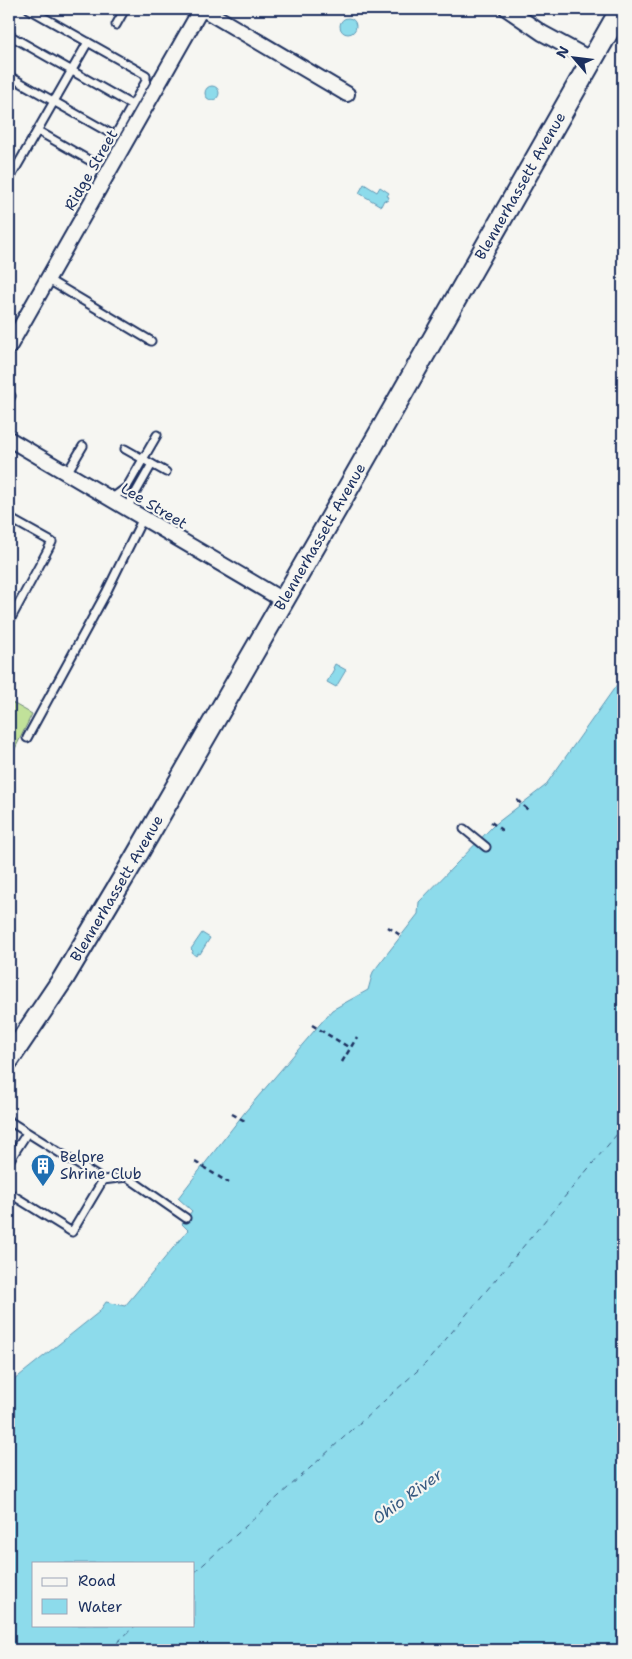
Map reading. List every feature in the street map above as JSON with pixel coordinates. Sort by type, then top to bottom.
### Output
[{"type":"street","points":[[202,9],[347,94]]},
{"type":"street","name":"Ridge Street","points":[[9,347],[202,9]]},
{"type":"street","points":[[507,9],[542,33],[592,60]]},
{"type":"street","name":"Blennerhassett Avenue","points":[[9,1059],[63,979],[110,902],[621,9]]},
{"type":"street","name":"Lee Street","points":[[9,439],[283,602]]},
{"type":"lane","points":[[29,9],[146,75],[146,81],[99,164],[38,131]]},
{"type":"lane","points":[[116,25],[125,9]]},
{"type":"lane","points":[[9,35],[132,105]]},
{"type":"lane","points":[[9,180],[88,42]]},
{"type":"lane","points":[[9,76],[115,136]]},
{"type":"lane","points":[[47,279],[151,341]]},
{"type":"lane","points":[[111,499],[127,487],[157,435]]},
{"type":"lane","points":[[67,473],[84,446]]},
{"type":"lane","points":[[125,449],[166,472]]},
{"type":"lane","points":[[127,508],[152,464]]},
{"type":"lane","points":[[9,518],[52,542],[9,622]]},
{"type":"lane","points":[[27,738],[102,601],[144,518]]},
{"type":"lane","points":[[464,829],[486,846]]},
{"type":"lane","points":[[9,1121],[103,1180],[127,1177],[186,1218]]},
{"type":"lane","points":[[10,1157],[27,1133]]},
{"type":"lane","points":[[9,1193],[72,1232],[103,1180]]},
{"type":"path","points":[[517,800],[528,810]]},
{"type":"path","points":[[490,822],[503,831]]},
{"type":"path","points":[[388,927],[403,936]]},
{"type":"path","points":[[312,1026],[350,1048]]},
{"type":"path","points":[[342,1062],[357,1037]]},
{"type":"path","points":[[232,1114],[247,1122]]},
{"type":"path","points":[[195,1162],[229,1183]]},
{"type":"green space","points":[[9,701],[32,714],[9,761]]},
{"type":"water","points":[[348,18],[356,26],[348,34],[340,26]]},
{"type":"water","points":[[209,86],[215,86],[219,93],[215,100],[209,100],[205,96],[205,90]]},
{"type":"water","points":[[364,184],[377,192],[380,187],[389,193],[387,201],[384,200],[381,206],[359,193]]},
{"type":"water","points":[[335,664],[346,670],[336,687],[327,682]]},
{"type":"water","name":"Ohio River","points":[[623,676],[623,1650],[9,1650],[9,1384],[99,1312],[106,1302],[125,1306],[188,1230],[182,1224],[192,1211],[178,1198],[245,1112],[332,1010],[368,990],[373,972],[418,914],[419,902],[493,826],[545,786]]},
{"type":"water","points":[[202,933],[210,938],[200,954],[198,953],[196,956],[192,953],[191,949]]},
{"type":"ferry route","points":[[195,1572],[426,1363],[623,1127]]},
{"type":"ferry route","points":[[109,1650],[135,1626]]},
{"type":"place","name":"Belpre Shrine Club","points":[[43,1187]]}]
